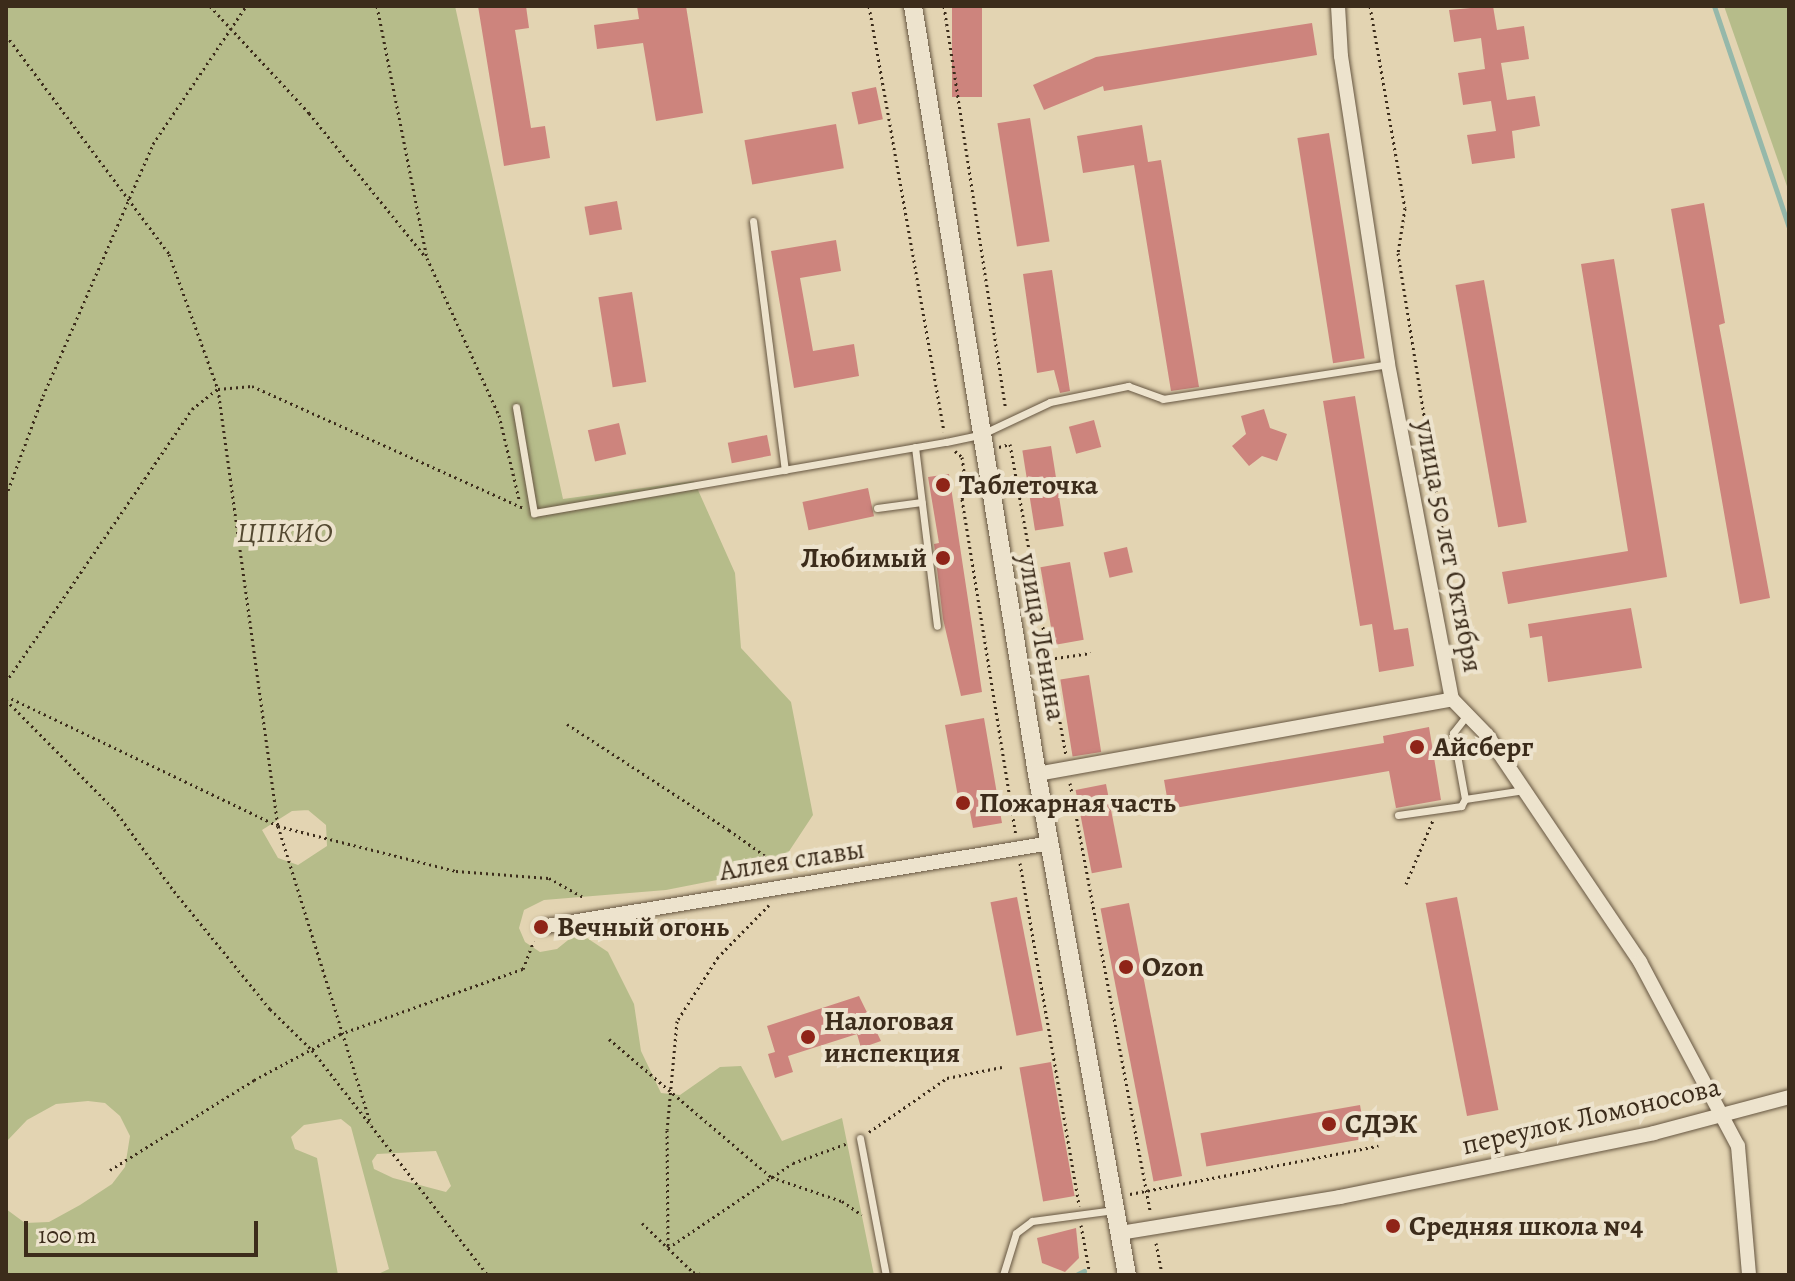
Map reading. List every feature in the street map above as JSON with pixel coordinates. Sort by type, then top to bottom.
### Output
[{"type":"street","name":"улица Ленина","points":[[913,6],[1037,774],[1127,1275]]},
{"type":"street","name":"улица 50 лет Октября","points":[[1338,6],[1341,56],[1388,364],[1452,699],[1524,790],[1640,962],[1738,1146],[1749,1275]]},
{"type":"street","points":[[1037,774],[1452,699]]},
{"type":"street","name":"Аллея славы","points":[[541,927],[1051,843]]},
{"type":"street","name":"переулок Ломоносова","points":[[1120,1233],[1340,1197],[1654,1133],[1789,1097]]},
{"type":"lane","points":[[753,221],[785,470]]},
{"type":"lane","points":[[516,407],[534,513],[946,442],[982,443],[1007,420],[1050,402],[1128,386],[1163,399],[1388,364]]},
{"type":"lane","points":[[915,447],[937,626]]},
{"type":"lane","points":[[877,508],[922,502]]},
{"type":"lane","points":[[1398,815],[1461,806],[1465,799],[1453,733],[1467,715]]},
{"type":"lane","points":[[1465,799],[1524,790]]},
{"type":"lane","points":[[860,1138],[886,1275]]},
{"type":"lane","points":[[1003,1275],[1016,1233],[1032,1221],[1079,1215],[1114,1203]]},
{"type":"path","points":[[210,6],[309,113],[427,258]]},
{"type":"path","points":[[6,496],[153,144],[246,6]]},
{"type":"path","points":[[377,6],[427,258],[499,415],[517,497],[534,513]]},
{"type":"path","points":[[869,6],[946,442],[962,457],[966,486],[962,499],[1090,1275]]},
{"type":"path","points":[[944,6],[1007,420]]},
{"type":"path","points":[[1370,6],[1405,208],[1398,253],[1446,553]]},
{"type":"path","points":[[6,35],[130,197],[169,254],[218,389],[278,826],[340,1034],[371,1124]]},
{"type":"path","points":[[6,682],[192,409],[218,389],[252,386],[534,513]]},
{"type":"path","points":[[962,457],[982,443],[1010,444],[1162,1275]]},
{"type":"path","points":[[1049,659],[1091,653]]},
{"type":"path","points":[[6,698],[278,826],[456,871],[549,878],[585,898]]},
{"type":"path","points":[[6,698],[114,809],[270,1009],[312,1050],[488,1275]]},
{"type":"path","points":[[567,724],[768,858],[780,875],[779,888],[689,996],[677,1021],[671,1095],[668,1248]]},
{"type":"path","points":[[1406,884],[1437,809]]},
{"type":"path","points":[[110,1170],[254,1080],[340,1034],[523,969],[541,927]]},
{"type":"path","points":[[609,1039],[671,1095],[771,1177],[842,1201],[875,1224]]},
{"type":"path","points":[[668,1248],[793,1163],[860,1138],[947,1078],[1002,1067]]},
{"type":"path","points":[[1079,1202],[1114,1203],[1145,1191],[1378,1146]]},
{"type":"path","points":[[642,1223],[668,1248],[704,1275]]},
{"type":"green space","name":"ЦПКИО","points":[[6,6],[455,6],[563,499],[694,481],[735,573],[741,648],[791,702],[813,815],[778,868],[666,890],[544,900],[524,910],[519,928],[525,942],[540,952],[557,949],[578,932],[608,952],[634,1004],[641,1051],[661,1093],[680,1095],[720,1067],[741,1066],[782,1141],[842,1118],[874,1275],[376,1275],[389,1269],[351,1127],[341,1119],[304,1125],[291,1137],[295,1149],[317,1158],[338,1275],[6,1275],[6,1209],[25,1223],[49,1222],[80,1205],[112,1184],[125,1167],[130,1136],[120,1116],[105,1103],[88,1101],[56,1104],[27,1120],[6,1142]],"holes":[[[308,810],[326,825],[327,846],[298,865],[278,858],[262,830],[292,811]],[[436,1151],[451,1186],[446,1192],[393,1178],[374,1169],[372,1161],[377,1154]]]},
{"type":"green space","points":[[1724,6],[1789,6],[1789,192]]},
{"type":"building","points":[[478,6],[526,6],[529,28],[515,30],[531,128],[545,126],[550,158],[504,166]]},
{"type":"building","points":[[637,6],[686,6],[703,113],[656,121],[643,43],[597,49],[594,25],[639,19]]},
{"type":"building","points":[[952,6],[982,6],[982,97],[952,97]]},
{"type":"building","points":[[1493,6],[1497,30],[1524,26],[1529,59],[1501,63],[1507,100],[1535,96],[1540,126],[1512,131],[1515,158],[1472,164],[1467,135],[1496,131],[1491,101],[1463,105],[1458,73],[1485,69],[1481,38],[1454,42],[1449,10]]},
{"type":"building","points":[[1312,23],[1317,55],[1104,91],[1103,86],[1044,110],[1033,85],[1096,57]]},
{"type":"building","points":[[876,87],[883,119],[858,124],[852,92]]},
{"type":"building","points":[[1030,118],[1050,241],[1017,247],[997,123]]},
{"type":"building","points":[[836,124],[844,168],[752,184],[744,140]]},
{"type":"building","points":[[1142,125],[1148,162],[1161,160],[1199,387],[1171,391],[1134,165],[1083,173],[1077,136]]},
{"type":"building","points":[[1329,133],[1365,358],[1333,363],[1297,138]]},
{"type":"building","points":[[617,201],[622,230],[590,235],[585,207]]},
{"type":"building","points":[[1704,203],[1725,323],[1719,325],[1770,598],[1740,604],[1671,209]]},
{"type":"building","points":[[836,240],[841,271],[800,278],[813,351],[854,344],[859,376],[794,388],[771,251]]},
{"type":"building","points":[[1614,259],[1667,577],[1508,604],[1502,572],[1628,551],[1581,264]]},
{"type":"building","points":[[1052,270],[1070,391],[1060,393],[1054,370],[1037,373],[1023,274]]},
{"type":"building","points":[[1484,280],[1527,522],[1498,527],[1455,285]]},
{"type":"building","points":[[632,292],[646,382],[613,387],[598,297]]},
{"type":"building","points":[[1355,396],[1394,630],[1408,628],[1414,666],[1379,672],[1372,624],[1360,626],[1323,401]]},
{"type":"building","points":[[1264,409],[1270,428],[1287,434],[1277,461],[1262,456],[1249,466],[1232,446],[1246,434],[1241,416]]},
{"type":"building","points":[[1094,420],[1101,447],[1076,454],[1069,427]]},
{"type":"building","points":[[619,423],[626,454],[595,461],[588,430]]},
{"type":"building","points":[[767,435],[771,456],[732,463],[728,443]]},
{"type":"building","points":[[1051,446],[1064,526],[1035,531],[1022,451]]},
{"type":"building","points":[[949,474],[982,692],[961,696],[943,619],[934,544],[939,543],[928,477]]},
{"type":"building","points":[[868,488],[874,516],[808,530],[802,502]]},
{"type":"building","points":[[1127,547],[1133,572],[1109,578],[1104,552]]},
{"type":"building","points":[[1070,562],[1084,640],[1054,645],[1040,567]]},
{"type":"building","points":[[1631,608],[1642,668],[1548,682],[1542,636],[1530,638],[1528,624]]},
{"type":"building","points":[[1089,675],[1101,752],[1073,757],[1060,680]]},
{"type":"building","points":[[984,718],[1002,823],[973,828],[967,796],[958,797],[945,725]]},
{"type":"building","points":[[1429,727],[1441,800],[1396,808],[1389,771],[1169,809],[1164,780],[1384,743],[1383,736]]},
{"type":"building","points":[[1106,784],[1122,867],[1092,873],[1076,790]]},
{"type":"building","points":[[1017,897],[1043,1031],[1016,1036],[990,902]]},
{"type":"building","points":[[1457,897],[1498,1110],[1467,1116],[1426,903]]},
{"type":"building","points":[[1129,903],[1182,1176],[1154,1181],[1101,909]]},
{"type":"building","name":"Налоговая инспекция","points":[[859,996],[881,1041],[861,1048],[857,1034],[788,1056],[793,1072],[775,1078],[768,1054],[775,1052],[767,1026]]},
{"type":"building","points":[[1051,1062],[1075,1196],[1043,1201],[1019,1068]]},
{"type":"building","points":[[1360,1105],[1366,1138],[1206,1167],[1200,1133]]},
{"type":"building","points":[[1076,1228],[1079,1258],[1065,1272],[1042,1263],[1037,1238]]},
{"type":"waterway","points":[[1714,6],[1789,227]]},
{"type":"waterway","points":[[1076,1275],[1084,1271]]},
{"type":"place","name":"Таблеточка","points":[[943,485]]},
{"type":"place","name":"Любимый","points":[[943,558]]},
{"type":"place","name":"Айсберг","points":[[1417,747]]},
{"type":"place","name":"Пожарная часть","points":[[963,803]]},
{"type":"place","name":"Вечный огонь","points":[[541,927]]},
{"type":"place","name":"Ozon","points":[[1126,967]]},
{"type":"place","name":"Налоговая инспекция","points":[[808,1037]]},
{"type":"place","name":"СДЭК","points":[[1329,1124]]},
{"type":"place","name":"Средняя школа №4","points":[[1393,1226]]}]
